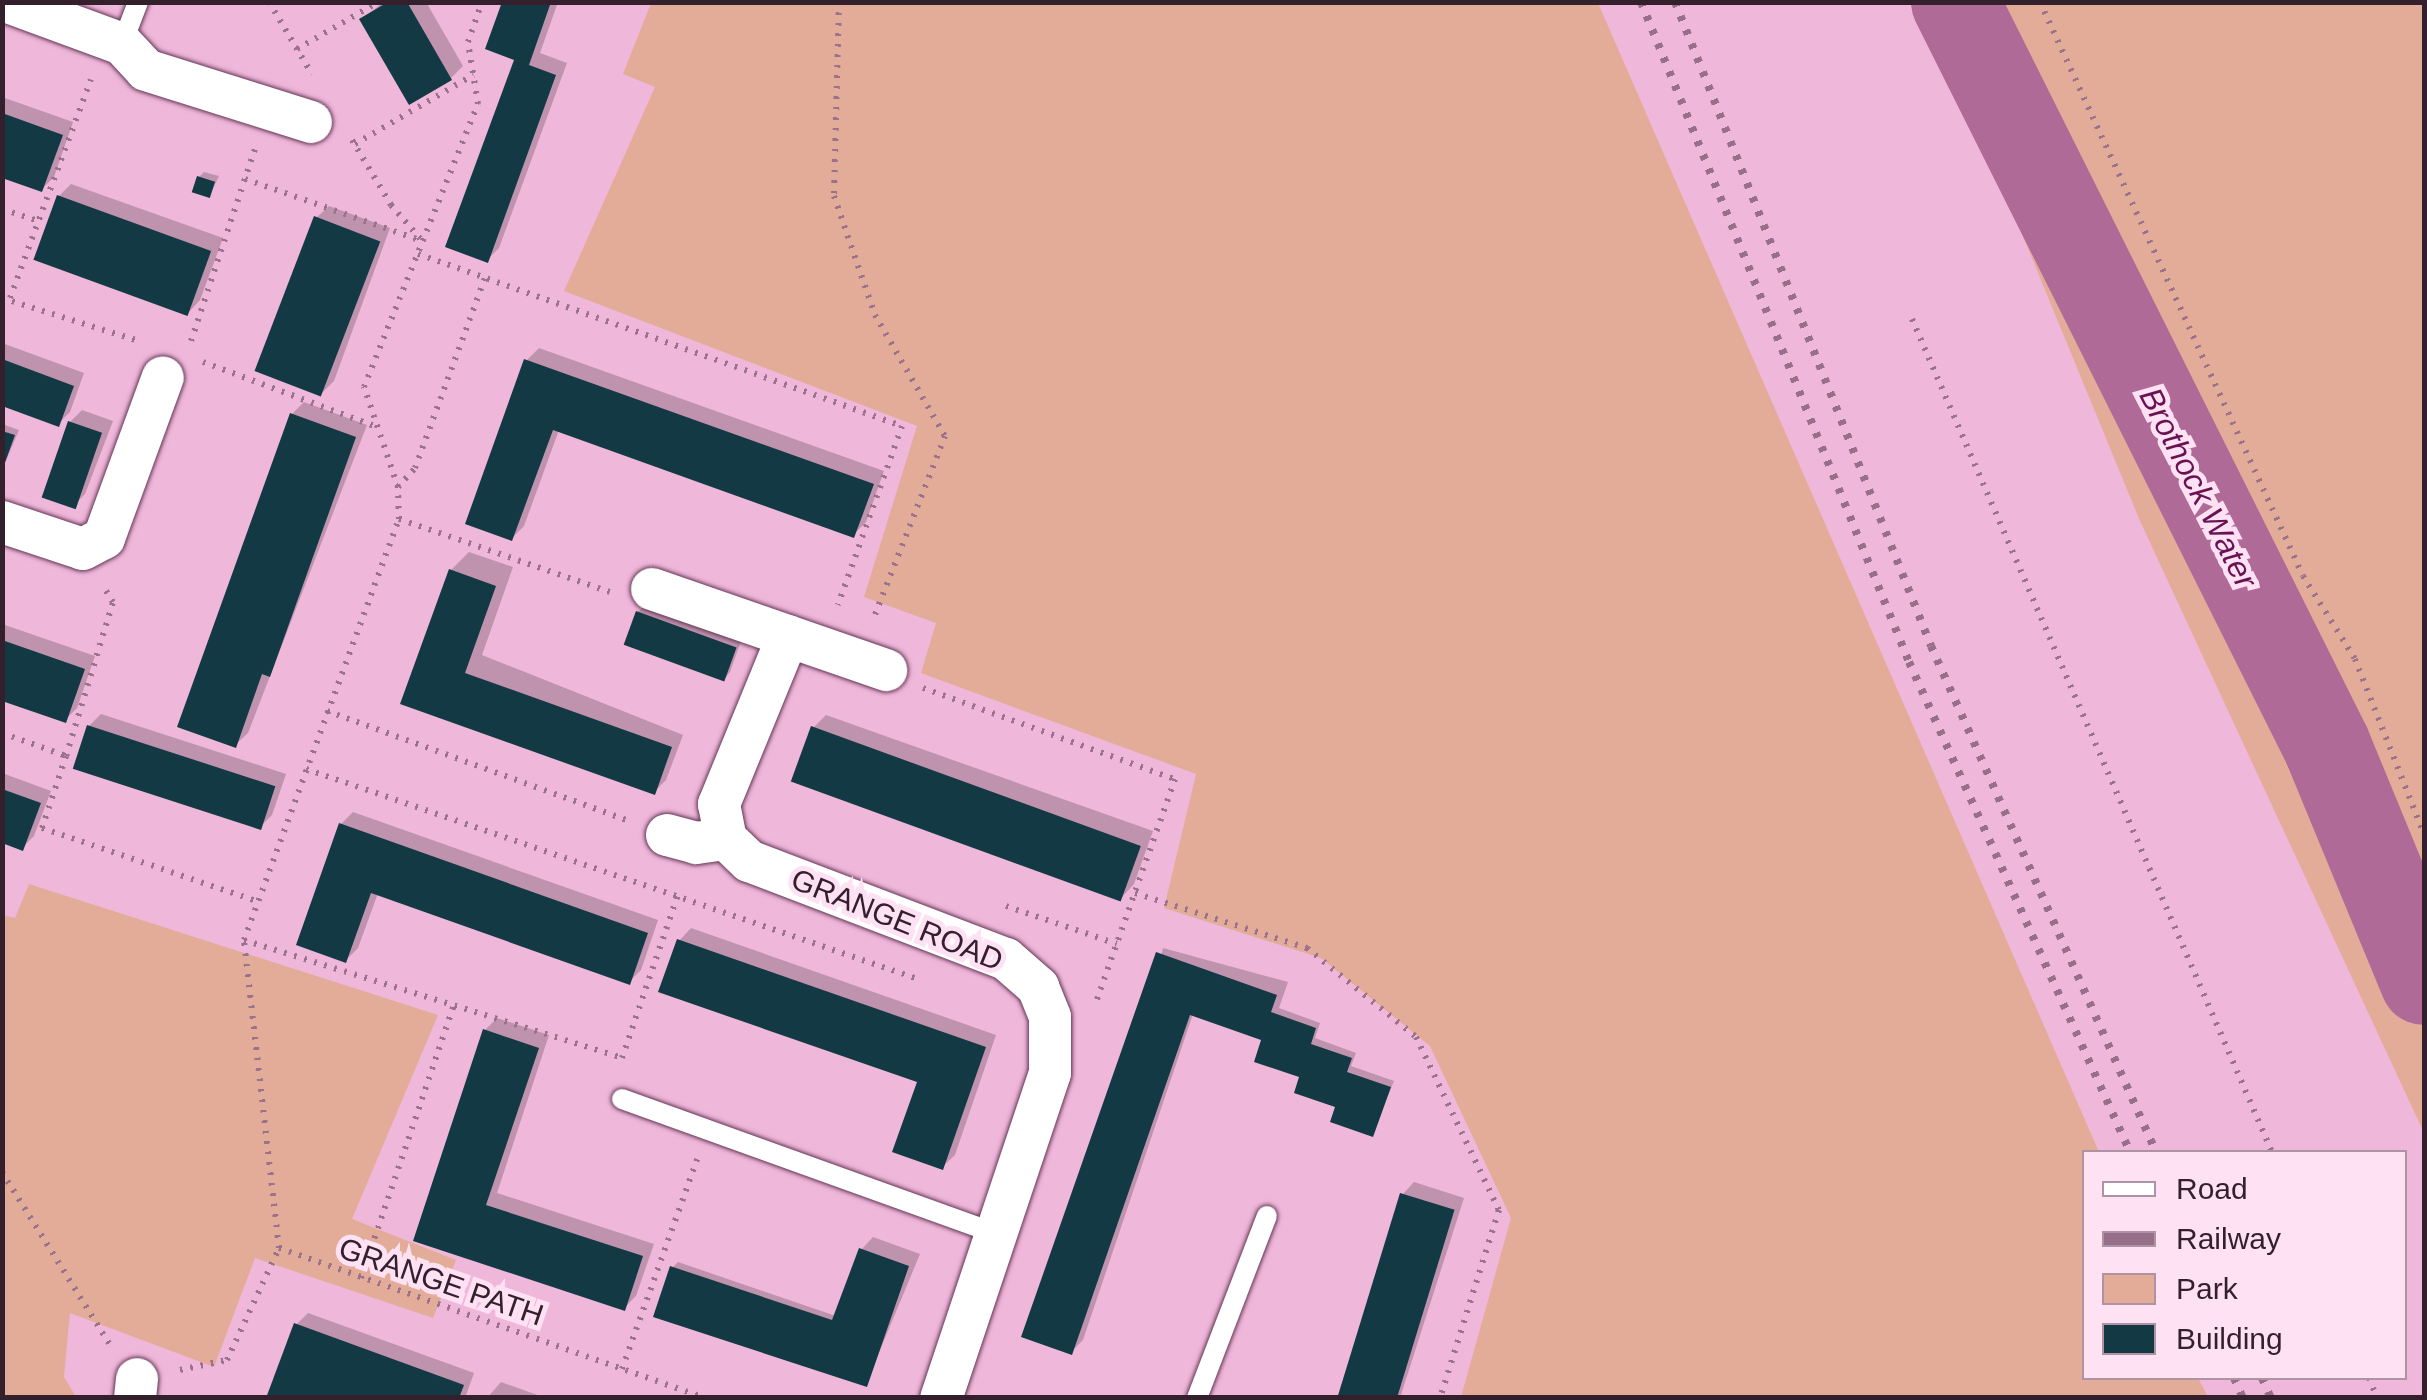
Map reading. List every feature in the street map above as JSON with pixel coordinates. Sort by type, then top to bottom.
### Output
[{"type":"street","points":[[8,2],[114,41],[146,70],[311,122]]},
{"type":"street","points":[[2,522],[83,549],[104,538],[175,366]]},
{"type":"street","points":[[652,589],[838,654],[719,804],[726,839],[696,843],[667,834]]},
{"type":"street","name":"GRANGE ROAD","points":[[726,839],[749,861],[1006,959],[1038,987],[1050,1017],[1050,1073],[994,1233],[944,1397]]},
{"type":"lane","points":[[114,41],[138,2]]},
{"type":"lane","points":[[622,1099],[994,1233]]},
{"type":"lane","points":[[1196,1398],[1266,1216]]},
{"type":"path","points":[[297,50],[378,2]]},
{"type":"path","points":[[227,1360],[278,1248],[244,940],[399,519],[398,487],[364,387],[478,104],[468,42],[482,2]]},
{"type":"path","points":[[838,2],[834,196],[875,315],[945,436],[838,654]]},
{"type":"path","points":[[2040,2],[2303,576],[2356,659],[2424,834]]},
{"type":"path","points":[[114,41],[6,298],[175,366],[376,426]]},
{"type":"path","points":[[355,144],[473,74]]},
{"type":"path","points":[[175,366],[269,108]]},
{"type":"path","points":[[245,179],[423,242]]},
{"type":"path","points":[[2,209],[38,221]]},
{"type":"path","points":[[418,254],[902,426],[838,654]]},
{"type":"path","points":[[398,487],[415,468],[485,278]]},
{"type":"path","points":[[1912,319],[2271,1150]]},
{"type":"path","points":[[399,519],[601,592],[652,589]]},
{"type":"path","points":[[112,602],[42,828],[257,901]]},
{"type":"path","points":[[838,654],[1175,779],[1090,1018]]},
{"type":"path","points":[[327,711],[667,834]]},
{"type":"path","points":[[2,733],[66,756]]},
{"type":"path","points":[[306,769],[936,985]]},
{"type":"path","points":[[1135,894],[1307,948],[1416,1036],[1499,1210],[1440,1398]]},
{"type":"path","points":[[244,940],[622,1058],[677,896]]},
{"type":"path","points":[[361,1278],[454,1005]]},
{"type":"path","points":[[622,1369],[708,1130]]},
{"type":"path","points":[[2,1172],[136,1388]]},
{"type":"path","name":"GRANGE PATH","points":[[278,1248],[705,1398]]},
{"type":"green space","points":[[651,3],[1598,3],[2098,1150],[2082,1150],[2082,1380],[2199,1380],[2208,1397],[1461,1397],[1511,1218],[1430,1046],[1321,958],[1164,908],[1196,774],[921,673],[936,623],[864,597],[917,426],[564,291],[655,87],[623,74]]},
{"type":"green space","points":[[1927,3],[2424,3],[2424,1133],[2140,521]]},
{"type":"green space","points":[[29,884],[438,1015],[352,1219],[456,1260],[433,1318],[255,1258],[214,1367],[70,1313],[64,1377],[76,1397],[3,1397],[3,915],[15,918]]},
{"type":"building","points":[[388,2],[407,2],[452,80],[409,105],[359,19]]},
{"type":"building","points":[[502,2],[551,2],[529,65],[556,75],[488,263],[445,247],[514,60],[485,49]]},
{"type":"building","points":[[2,113],[63,135],[42,192],[2,178]]},
{"type":"building","points":[[197,176],[215,182],[210,198],[192,192]]},
{"type":"building","points":[[57,195],[211,251],[188,316],[33,260]]},
{"type":"building","points":[[314,216],[380,241],[321,396],[255,371]]},
{"type":"building","points":[[2,359],[74,386],[59,427],[2,406]]},
{"type":"building","points":[[524,359],[874,484],[854,538],[553,430],[512,541],[465,524]]},
{"type":"building","points":[[290,413],[356,437],[270,677],[262,674],[236,748],[177,727]]},
{"type":"building","points":[[68,421],[102,433],[76,509],[42,498]]},
{"type":"building","points":[[2,431],[15,435],[3,468],[2,468]]},
{"type":"building","points":[[449,569],[496,586],[465,673],[672,747],[655,795],[400,704]]},
{"type":"building","points":[[636,611],[737,648],[724,681],[624,645]]},
{"type":"building","points":[[2,640],[85,669],[66,723],[2,701]]},
{"type":"building","points":[[87,725],[275,786],[261,830],[73,769]]},
{"type":"building","points":[[811,726],[1141,846],[1121,901],[791,781]]},
{"type":"building","points":[[2,789],[41,803],[23,851],[2,843]]},
{"type":"building","points":[[339,823],[648,933],[630,985],[371,893],[346,963],[296,945]]},
{"type":"building","points":[[677,939],[986,1047],[943,1170],[892,1152],[917,1082],[658,992]]},
{"type":"building","points":[[1156,952],[1277,995],[1271,1012],[1316,1028],[1311,1044],[1352,1058],[1347,1072],[1391,1087],[1373,1137],[1330,1122],[1335,1107],[1294,1093],[1299,1077],[1254,1062],[1261,1040],[1190,1015],[1072,1355],[1021,1337]]},
{"type":"building","points":[[483,1029],[539,1048],[486,1205],[643,1256],[625,1311],[413,1241]]},
{"type":"building","points":[[1400,1193],[1455,1210],[1397,1398],[1337,1398]]},
{"type":"building","points":[[859,1248],[909,1266],[867,1387],[653,1317],[670,1266],[832,1320]]},
{"type":"building","points":[[294,1323],[464,1385],[459,1398],[266,1398]]},
{"type":"waterway","name":"Brothock Water","points":[[1955,2],[2327,746],[2424,981]]},
{"type":"railway","points":[[1641,2],[1909,662],[2129,1150]]},
{"type":"railway","points":[[1675,2],[1931,646],[2155,1150]]},
{"type":"railway","points":[[2235,1380],[2243,1398]]},
{"type":"railway","points":[[2263,1380],[2271,1398]]}]
